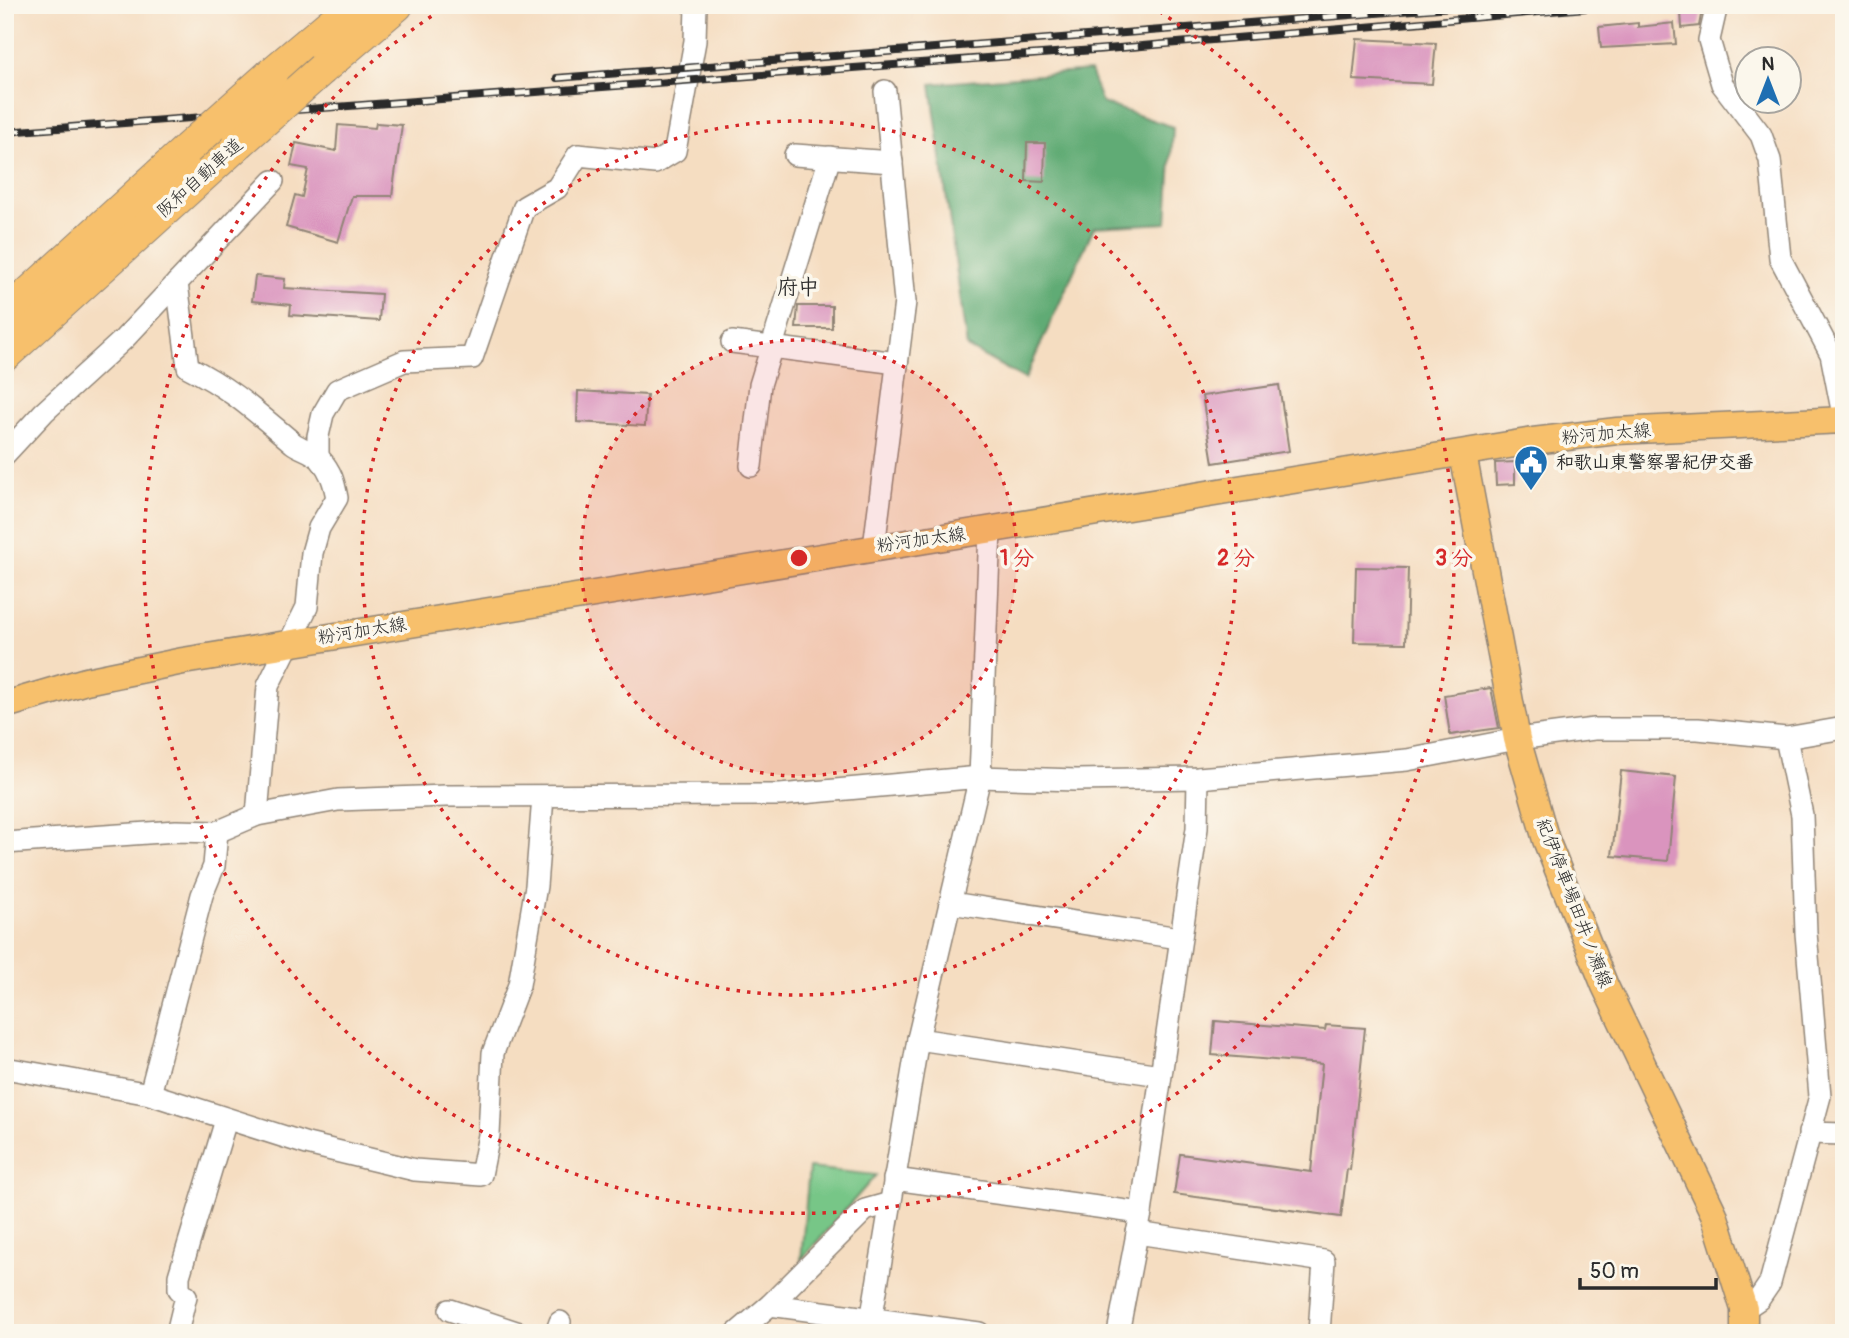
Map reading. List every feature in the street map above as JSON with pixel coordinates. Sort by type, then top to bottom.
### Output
[{"type":"highway","name":"阪和自動車道","points":[[5,314],[271,74],[353,5]]},
{"type":"highway","name":"阪和自動車道","points":[[5,355],[239,143],[397,5]]},
{"type":"main road","name":"粉河加太線","points":[[5,705],[86,681],[288,643],[1533,441],[1617,431],[1844,420]]},
{"type":"main road","name":"紀伊停車場田井ノ瀬線","points":[[1464,454],[1517,738],[1546,840],[1605,986],[1714,1214],[1744,1321]]},
{"type":"street","points":[[318,456],[318,436],[323,414],[337,390],[404,361],[472,358],[524,207],[557,188],[578,155],[654,163],[675,151],[695,41],[696,5]]},
{"type":"street","points":[[1717,5],[1709,40],[1722,85],[1761,135],[1770,159],[1780,258],[1831,354],[1844,420]]},
{"type":"street","points":[[874,547],[905,302],[886,91]]},
{"type":"street","points":[[795,155],[892,162]]},
{"type":"street","points":[[751,466],[760,385],[830,157]]},
{"type":"street","points":[[5,454],[44,412],[124,339],[273,181]]},
{"type":"street","points":[[177,283],[188,367],[221,384],[262,414],[295,445],[318,456],[334,477],[337,498],[319,528],[312,553],[307,607],[268,685],[257,815]]},
{"type":"street","points":[[732,342],[897,363]]},
{"type":"street","points":[[870,1326],[918,1039],[980,777],[990,530]]},
{"type":"street","points":[[5,843],[176,831],[216,832],[257,815],[338,800],[446,796],[780,795],[980,777],[1198,778],[1407,760],[1517,738],[1594,729],[1698,729],[1786,738],[1844,728]]},
{"type":"street","points":[[1744,1321],[1770,1283],[1820,1096],[1806,933],[1802,815],[1786,738]]},
{"type":"street","points":[[1118,1333],[1139,1223],[1197,828],[1198,778]]},
{"type":"street","points":[[5,1068],[150,1094],[307,1144],[415,1170],[481,1175],[489,1135],[494,1053],[519,985],[536,886],[543,797]]},
{"type":"street","points":[[150,1094],[202,895],[214,866],[216,832]]},
{"type":"street","points":[[951,904],[1179,938]]},
{"type":"street","points":[[918,1039],[1160,1075]]},
{"type":"street","points":[[177,1333],[186,1296],[179,1289],[179,1276],[226,1120]]},
{"type":"street","points":[[1809,1133],[1844,1134]]},
{"type":"street","points":[[894,1179],[1139,1223],[1324,1261],[1319,1333]]},
{"type":"street","points":[[737,1333],[865,1210],[890,1203]]},
{"type":"street","points":[[770,1304],[870,1326],[979,1333]]},
{"type":"street","points":[[450,1310],[519,1333]]},
{"type":"green space","points":[[1090,71],[1102,103],[1173,127],[1167,223],[1094,227],[1025,379],[967,347],[931,84]]},
{"type":"green space","points":[[809,1168],[876,1175],[801,1260]]},
{"type":"building","points":[[1702,10],[1699,26],[1682,28],[1681,12]]},
{"type":"building","points":[[1638,23],[1638,27],[1674,23],[1676,44],[1601,48],[1599,27]]},
{"type":"building","points":[[1357,39],[1436,43],[1432,84],[1353,80]]},
{"type":"building","points":[[376,123],[402,125],[392,196],[352,196],[338,242],[286,227],[295,195],[302,197],[308,169],[291,166],[296,143],[336,151],[338,125],[375,128]]},
{"type":"building","points":[[1027,143],[1045,143],[1044,182],[1026,181]]},
{"type":"building","points":[[255,276],[285,279],[284,288],[381,294],[379,321],[290,315],[291,305],[252,301]]},
{"type":"building","points":[[798,306],[832,306],[832,328],[796,328]]},
{"type":"building","points":[[1279,385],[1289,451],[1213,463],[1202,396]]},
{"type":"building","points":[[578,391],[647,395],[645,426],[577,422]]},
{"type":"building","points":[[1515,462],[1515,484],[1496,485],[1495,463]]},
{"type":"building","points":[[1356,567],[1408,568],[1406,643],[1354,642]]},
{"type":"building","points":[[1491,688],[1499,728],[1450,735],[1444,695]]},
{"type":"building","points":[[1621,771],[1676,777],[1668,861],[1612,856]]},
{"type":"building","points":[[1215,1021],[1325,1030],[1326,1025],[1365,1028],[1350,1170],[1347,1169],[1341,1217],[1174,1194],[1180,1154],[1311,1172],[1322,1064],[1212,1055]]},
{"type":"railway","points":[[557,78],[1477,5]]},
{"type":"railway","points":[[5,132],[1107,49],[1621,5]]},
{"type":"place","name":"和歌山東警察署紀伊交番","points":[[1531,492]]},
{"type":"district","name":"府中","points":[[798,287]]}]
